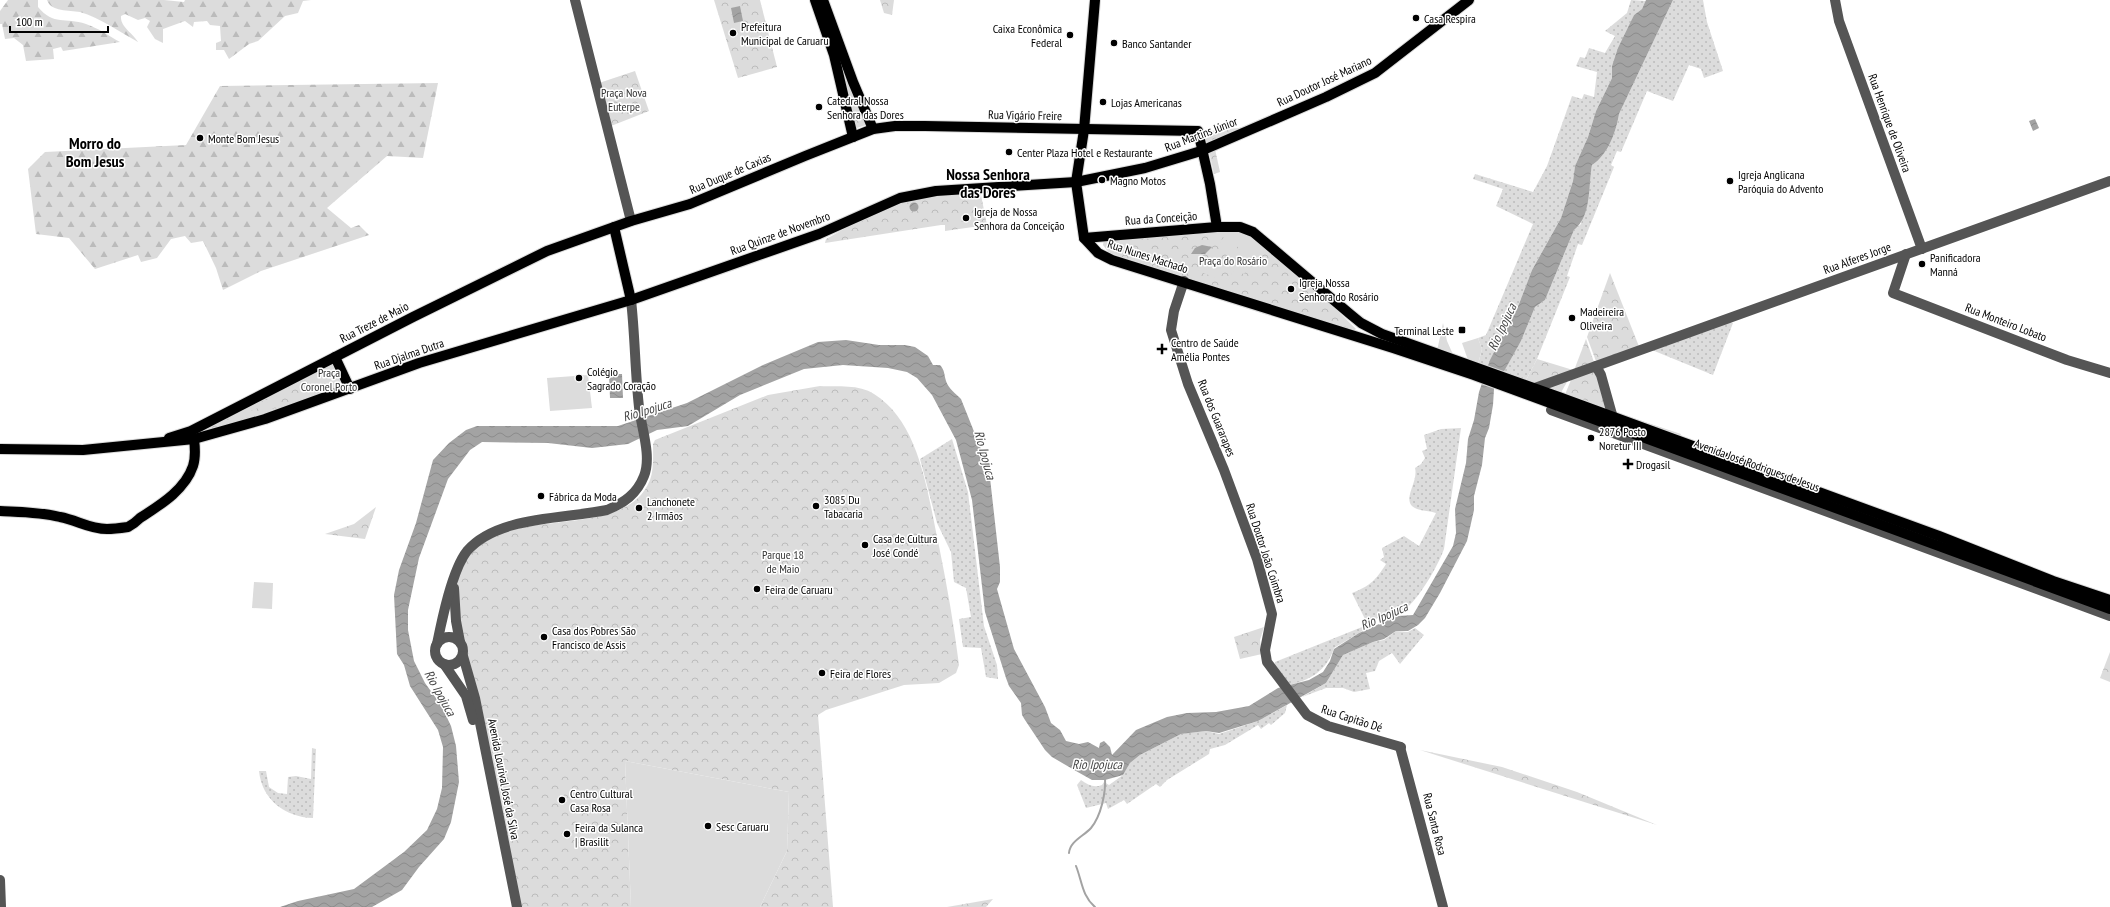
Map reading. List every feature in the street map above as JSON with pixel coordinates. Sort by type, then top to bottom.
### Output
[{"type":"main road","points":[[815,0],[834,55],[853,136]]},
{"type":"main road","points":[[823,0],[853,82],[873,129]]},
{"type":"main road","points":[[1084,238],[1076,182],[1084,130],[1095,0]]},
{"type":"main road","name":"Rua Doutor José Mariano","points":[[1263,124],[1326,97],[1375,73],[1469,0]]},
{"type":"main road","name":"Rua Martins Júnior","points":[[936,191],[1076,182],[1145,168],[1201,151],[1263,124]]},
{"type":"main road","name":"Rua Vigário Freire","points":[[853,136],[873,129],[895,126],[1198,131],[1201,151]]},
{"type":"main road","name":"Rua Duque de Caxias","points":[[614,227],[690,204],[853,136]]},
{"type":"main road","points":[[1201,151],[1210,184],[1217,227]]},
{"type":"main road","name":"Rua Quinze de Novembro","points":[[631,300],[819,234],[900,198],[936,191]]},
{"type":"main road","points":[[614,227],[631,300]]},
{"type":"main road","name":"Rua Treze de Maio","points":[[148,444],[191,431],[547,251],[614,227]]},
{"type":"main road","name":"Rua da Conceição","points":[[1084,238],[1217,227],[1240,227],[1262,237],[1361,322],[1394,343]]},
{"type":"main road","name":"Rua Nunes Machado","points":[[1084,238],[1098,252],[1112,260],[1394,343]]},
{"type":"main road","name":"Rua Djalma Dutra","points":[[148,444],[194,439],[278,415],[419,363],[631,300]]},
{"type":"main road","name":"Avenida José Rodrigues de Jesus","points":[[1394,343],[1476,371],[1615,425],[1936,544],[2051,589],[2110,609]]},
{"type":"main road","points":[[335,357],[350,388]]},
{"type":"main road","name":"Avenida José Rodrigues de Jesus","points":[[1519,387],[1535,388],[1615,425],[1939,536],[2053,581],[2110,600]]},
{"type":"main road","points":[[226,412],[225,418],[227,424],[234,428]]},
{"type":"main road","points":[[0,512],[37,513],[60,516],[76,521],[90,528],[108,529],[129,526],[154,510],[176,491],[188,476],[193,465],[196,449],[194,439]]},
{"type":"main road","points":[[0,448],[82,450],[148,444]]},
{"type":"street","points":[[575,0],[631,221]]},
{"type":"street","name":"Rua Henrique de Oliveira","points":[[1835,3],[1871,110],[1922,249]]},
{"type":"street","name":"Rua Alferes Jorge","points":[[1599,370],[1613,360],[2110,181]]},
{"type":"street","name":"Rua Monteiro Lobato","points":[[1906,254],[1893,293],[2067,360],[2110,373]]},
{"type":"street","name":"Rua dos Guararapes","points":[[1184,281],[1174,311],[1171,330],[1188,384],[1224,470]]},
{"type":"street","points":[[437,644],[455,578],[461,560],[467,551],[488,534],[503,527],[520,523],[589,514],[620,504],[630,497],[645,475],[645,445],[639,408],[631,300]]},
{"type":"street","points":[[1535,388],[1599,370],[1615,425]]},
{"type":"street","name":"Avenida José Rodrigues de Jesus","points":[[1551,410],[1615,425],[2110,616]]},
{"type":"street","name":"Rua Doutor João Coimbra","points":[[1224,470],[1257,559],[1272,614],[1266,641],[1265,656],[1271,668]]},
{"type":"street","name":"Avenida Lourival José da Silva","points":[[455,578],[454,600],[460,642],[464,649],[463,656],[475,698],[516,907]]},
{"type":"street","points":[[437,644],[440,640],[448,637],[460,642]]},
{"type":"street","name":"Avenida Lourival José da Silva","points":[[437,644],[435,648],[437,658],[444,664],[466,696],[472,714],[510,907]]},
{"type":"street","points":[[444,664],[457,663],[463,656]]},
{"type":"street","name":"Rua Capitão Dé","points":[[1271,668],[1307,715],[1328,726],[1401,747]]},
{"type":"street","name":"Rua Santa Rosa","points":[[1401,747],[1443,907]]},
{"type":"street","points":[[0,880],[1,907]]},
{"type":"green space","points":[[8,0],[38,0],[38,7],[49,17],[86,24],[120,42],[63,51],[61,47],[53,49],[54,59],[26,61],[23,45],[14,38],[5,39],[2,24],[0,24],[0,11]]},
{"type":"green space","points":[[47,0],[164,0],[184,2],[185,0],[311,0],[303,1],[298,13],[285,16],[258,41],[249,44],[229,59],[224,50],[216,50],[216,43],[221,41],[220,26],[210,25],[207,21],[194,22],[193,27],[185,21],[163,29],[163,43],[155,39],[147,27],[150,21],[145,18],[138,20],[125,14],[121,16],[121,20],[125,27],[138,42],[95,18],[80,12],[56,9],[49,4]]},
{"type":"green space","points":[[714,0],[760,0],[777,67],[738,78]]},
{"type":"green space","points":[[880,0],[894,0],[892,15],[884,13]]},
{"type":"green space","points":[[1631,0],[1646,1],[1642,9],[1634,15],[1612,66],[1612,78],[1596,111],[1588,137],[1575,166],[1573,181],[1561,218],[1532,270],[1519,304],[1508,322],[1486,371],[1477,368],[1482,349],[1478,338],[1486,335],[1533,224],[1496,206],[1503,189],[1473,179],[1475,174],[1533,192],[1547,166],[1572,96],[1582,99],[1584,94],[1594,97],[1597,72],[1576,66],[1580,57],[1585,58],[1589,48],[1605,53],[1615,36],[1605,31],[1627,13]]},
{"type":"green space","points":[[1673,0],[1703,0],[1707,22],[1723,71],[1704,78],[1701,69],[1689,65],[1673,101],[1647,91],[1621,152],[1617,151],[1611,165],[1614,167],[1582,245],[1578,244],[1567,276],[1570,277],[1537,359],[1524,384],[1500,376],[1521,341],[1535,307],[1545,300],[1574,230],[1581,224],[1592,165],[1598,161],[1607,149],[1616,128],[1619,114]]},
{"type":"green space","points":[[839,48],[869,124],[854,129],[836,58]]},
{"type":"green space","name":"Praça Nova Euterpe","points":[[635,71],[649,111],[611,126],[599,83]]},
{"type":"green space","points":[[438,83],[423,158],[387,156],[327,208],[351,228],[359,225],[369,235],[261,271],[223,290],[216,268],[203,241],[191,243],[185,236],[171,239],[157,258],[141,262],[138,255],[95,269],[69,238],[36,234],[28,169],[45,152],[186,145],[220,86]]},
{"type":"green space","points":[[1256,126],[1204,148],[1201,132]]},
{"type":"green space","points":[[1215,149],[1220,172],[1214,174],[1209,151]]},
{"type":"green space","points":[[980,190],[987,225],[945,231],[945,225],[941,225],[825,243],[826,239],[880,209],[943,192]]},
{"type":"green space","points":[[1239,230],[1263,242],[1240,245],[1229,253],[1218,247],[1227,231]]},
{"type":"green space","name":"Praça do Rosário","points":[[1217,231],[1252,235],[1311,284],[1356,329],[1353,331],[1109,253],[1103,245],[1104,239]]},
{"type":"green space","points":[[1122,238],[1120,244],[1122,255],[1110,251],[1105,245],[1107,239]]},
{"type":"green space","points":[[1264,244],[1263,253],[1256,255],[1250,264],[1231,253],[1242,246]]},
{"type":"green space","points":[[1229,255],[1249,266],[1244,274],[1224,264],[1217,270],[1219,277],[1226,279],[1230,277],[1228,280],[1224,281],[1198,271],[1215,267]]},
{"type":"green space","points":[[1610,273],[1640,349],[1597,364],[1587,337]]},
{"type":"green space","points":[[1727,321],[1733,323],[1713,375],[1652,350]]},
{"type":"green space","points":[[1443,323],[1447,341],[1455,359],[1437,351]]},
{"type":"green space","points":[[1478,338],[1482,349],[1478,364],[1468,360],[1462,343]]},
{"type":"green space","points":[[1586,339],[1595,365],[1573,373]]},
{"type":"green space","name":"Praça Coronel Porto","points":[[338,358],[351,387],[202,435],[200,430]]},
{"type":"green space","points":[[1537,359],[1573,370],[1535,387],[1524,384]]},
{"type":"green space","points":[[334,366],[342,374],[337,376],[334,369],[252,411],[251,408]]},
{"type":"green space","points":[[1596,367],[1612,416],[1564,397],[1573,375]]},
{"type":"green space","points":[[331,375],[334,382],[327,385],[326,382],[316,385],[314,381]]},
{"type":"green space","points":[[588,375],[592,408],[550,411],[547,378]]},
{"type":"green space","points":[[1571,375],[1559,396],[1537,388]]},
{"type":"green space","points":[[344,377],[347,385],[277,410],[276,408],[297,401],[297,399],[308,394],[310,396],[341,386],[338,379]]},
{"type":"green space","name":"Parque 18 de Maio","points":[[820,386],[855,387],[874,394],[890,407],[902,423],[912,442],[920,462],[931,506],[948,591],[959,665],[956,673],[939,683],[904,685],[826,710],[818,715],[833,907],[760,907],[787,851],[789,792],[625,761],[631,907],[518,907],[461,631],[457,585],[458,579],[470,553],[491,537],[518,528],[581,520],[610,513],[634,501],[650,480],[653,467],[653,444],[655,440],[768,395]]},
{"type":"green space","points":[[250,408],[253,415],[275,408],[276,410],[242,419],[242,413]]},
{"type":"green space","points":[[1627,416],[1681,434],[1679,439],[1630,421]]},
{"type":"green space","points":[[1461,428],[1444,549],[1438,564],[1421,591],[1403,611],[1395,610],[1367,623],[1352,593],[1368,585],[1376,578],[1386,564],[1380,560],[1384,557],[1382,548],[1404,536],[1419,546],[1436,513],[1417,509],[1412,506],[1410,502],[1415,468],[1421,464],[1425,458],[1422,451],[1427,449],[1424,435],[1441,429]]},
{"type":"green space","points":[[952,439],[968,492],[984,626],[997,665],[998,679],[986,677],[981,648],[963,647],[959,619],[971,617],[966,588],[954,582],[951,552],[937,523],[920,459]]},
{"type":"green space","points":[[376,507],[365,539],[325,534],[354,524]]},
{"type":"green space","points":[[254,582],[273,583],[272,609],[252,608]]},
{"type":"green space","points":[[1264,627],[1260,640],[1262,654],[1240,659],[1234,637]]},
{"type":"green space","points":[[1362,627],[1369,627],[1334,648],[1327,663],[1310,678],[1288,685],[1274,668],[1275,662]]},
{"type":"green space","points":[[1415,628],[1424,635],[1400,664],[1392,653],[1379,661],[1375,671],[1366,673],[1370,689],[1354,692],[1343,688],[1326,688],[1302,697],[1326,683],[1343,655],[1373,642],[1384,640],[1396,631],[1408,632]]},
{"type":"green space","points":[[2110,652],[2110,682],[2100,678]]},
{"type":"green space","points":[[1287,705],[1285,713],[1271,725],[1269,723],[1261,729],[1258,725],[1225,745],[1210,749],[1209,754],[1167,780],[1160,787],[1156,784],[1127,804],[1124,800],[1108,809],[1106,803],[1086,808],[1077,785],[1081,780],[1094,786],[1102,785],[1104,782],[1109,785],[1123,775],[1130,763],[1140,755],[1181,734],[1206,731],[1219,734],[1258,721]]},
{"type":"green space","points":[[312,748],[316,749],[313,818],[293,814],[277,805],[265,790],[259,771],[266,771],[269,787],[278,793],[287,794],[288,777],[296,776],[311,779]]},
{"type":"green space","points":[[1420,750],[1502,767],[1577,792],[1657,825]]},
{"type":"green space","name":"Sesc Caruaru","points":[[625,761],[789,792],[787,851],[760,907],[631,907]]},
{"type":"green space","points":[[993,899],[986,907],[947,907]]},
{"type":"water","name":"Rio Ipojuca","points":[[1646,0],[1673,0],[1619,114],[1616,128],[1607,149],[1598,161],[1592,165],[1587,209],[1584,217],[1574,230],[1545,300],[1535,307],[1521,341],[1494,389],[1489,428],[1485,438],[1482,465],[1474,496],[1474,510],[1467,541],[1440,593],[1425,618],[1418,625],[1408,631],[1396,631],[1384,639],[1373,642],[1343,655],[1326,683],[1258,721],[1219,733],[1206,731],[1181,734],[1140,755],[1130,763],[1123,775],[1105,780],[1092,780],[1052,757],[1045,750],[1022,715],[1021,703],[1009,686],[985,612],[972,500],[956,440],[932,395],[917,378],[907,372],[888,368],[843,365],[804,369],[740,395],[688,426],[657,430],[628,444],[592,448],[548,443],[482,442],[470,450],[448,479],[419,558],[408,610],[408,630],[414,661],[425,683],[441,705],[451,726],[456,746],[459,782],[451,822],[444,839],[419,867],[402,890],[372,907],[280,907],[298,901],[354,889],[404,852],[427,830],[437,809],[442,788],[443,747],[438,730],[410,686],[404,665],[397,654],[394,595],[399,570],[416,523],[433,460],[449,443],[466,430],[477,426],[618,426],[687,403],[763,365],[818,342],[846,340],[879,345],[905,345],[915,347],[928,356],[933,365],[940,365],[944,371],[948,386],[961,399],[989,469],[1000,567],[1000,582],[997,589],[1014,649],[1045,707],[1051,723],[1060,730],[1066,741],[1079,744],[1088,742],[1099,748],[1100,743],[1104,741],[1110,747],[1112,755],[1136,730],[1167,717],[1187,713],[1216,712],[1249,706],[1278,688],[1309,680],[1323,672],[1330,661],[1334,649],[1359,633],[1398,616],[1413,615],[1453,546],[1456,533],[1455,509],[1466,463],[1468,439],[1474,420],[1479,392],[1490,360],[1519,304],[1532,270],[1561,218],[1573,181],[1575,166],[1588,137],[1596,111],[1612,78],[1612,66],[1618,48],[1634,15],[1642,9]]},
{"type":"water","points":[[740,6],[743,21],[734,23],[731,8]]},
{"type":"water","points":[[2035,119],[2039,128],[2033,131],[2029,121]]},
{"type":"water","points":[[912,203],[916,203],[918,207],[916,211],[912,211],[910,209],[910,205]]},
{"type":"water","points":[[1202,245],[1212,247],[1205,254],[1191,254],[1195,248]]},
{"type":"water","points":[[609,374],[622,374],[623,398],[610,398]]},
{"type":"waterway","points":[[1069,853],[1072,845],[1091,828],[1098,817],[1104,797],[1105,777]]},
{"type":"waterway","points":[[1076,866],[1087,898],[1095,907]]},
{"type":"place","name":"Casa Respira","points":[[1416,18]]},
{"type":"place","name":"Prefeitura Municipal de Caruaru","points":[[733,33]]},
{"type":"place","name":"Caixa Econômica Federal","points":[[1070,35]]},
{"type":"place","name":"Banco Santander","points":[[1114,43]]},
{"type":"place","name":"Lojas Americanas","points":[[1103,102]]},
{"type":"place","name":"Catedral Nossa Senhora das Dores","points":[[819,107]]},
{"type":"place","name":"Monte Bom Jesus","points":[[200,138]]},
{"type":"place","name":"Center Plaza Hotel e Restaurante","points":[[1009,152]]},
{"type":"place","name":"Magno Motos","points":[[1102,180]]},
{"type":"place","name":"Igreja Anglicana Paróquia do Advento","points":[[1730,181]]},
{"type":"place","name":"Igreja de Nossa Senhora da Conceição","points":[[966,218]]},
{"type":"place","name":"Panificadora Manná","points":[[1922,264]]},
{"type":"place","name":"Igreja Nossa Senhora do Rosário","points":[[1291,289]]},
{"type":"place","name":"Madeireira Oliveira","points":[[1572,318]]},
{"type":"place","name":"Terminal Leste","points":[[1462,330]]},
{"type":"place","name":"Centro de Saúde Amélia Pontes","points":[[1162,349]]},
{"type":"place","name":"Colégio Sagrado Coração","points":[[579,378]]},
{"type":"place","name":"2876 Posto Noretur III","points":[[1591,438]]},
{"type":"place","name":"Drogasil","points":[[1628,464]]},
{"type":"place","name":"Fábrica da Moda","points":[[541,496]]},
{"type":"place","name":"3085 Du Tabacaria","points":[[816,506]]},
{"type":"place","name":"Lanchonete 2 Irmãos","points":[[639,508]]},
{"type":"place","name":"Casa de Cultura José Condé","points":[[865,545]]},
{"type":"place","name":"Feira de Caruaru","points":[[757,589]]},
{"type":"place","name":"Casa dos Pobres São Francisco de Assis","points":[[544,637]]},
{"type":"place","name":"Feira de Flores","points":[[822,673]]},
{"type":"place","name":"Centro Cultural Casa Rosa","points":[[562,800]]},
{"type":"place","name":"Sesc Caruaru","points":[[708,826]]},
{"type":"place","name":"Feira da Sulanca | Brasilit","points":[[567,834]]},
{"type":"district","name":"Morro do Bom Jesus","points":[[95,152]]},
{"type":"district","name":"Nossa Senhora das Dores","points":[[988,183]]}]
